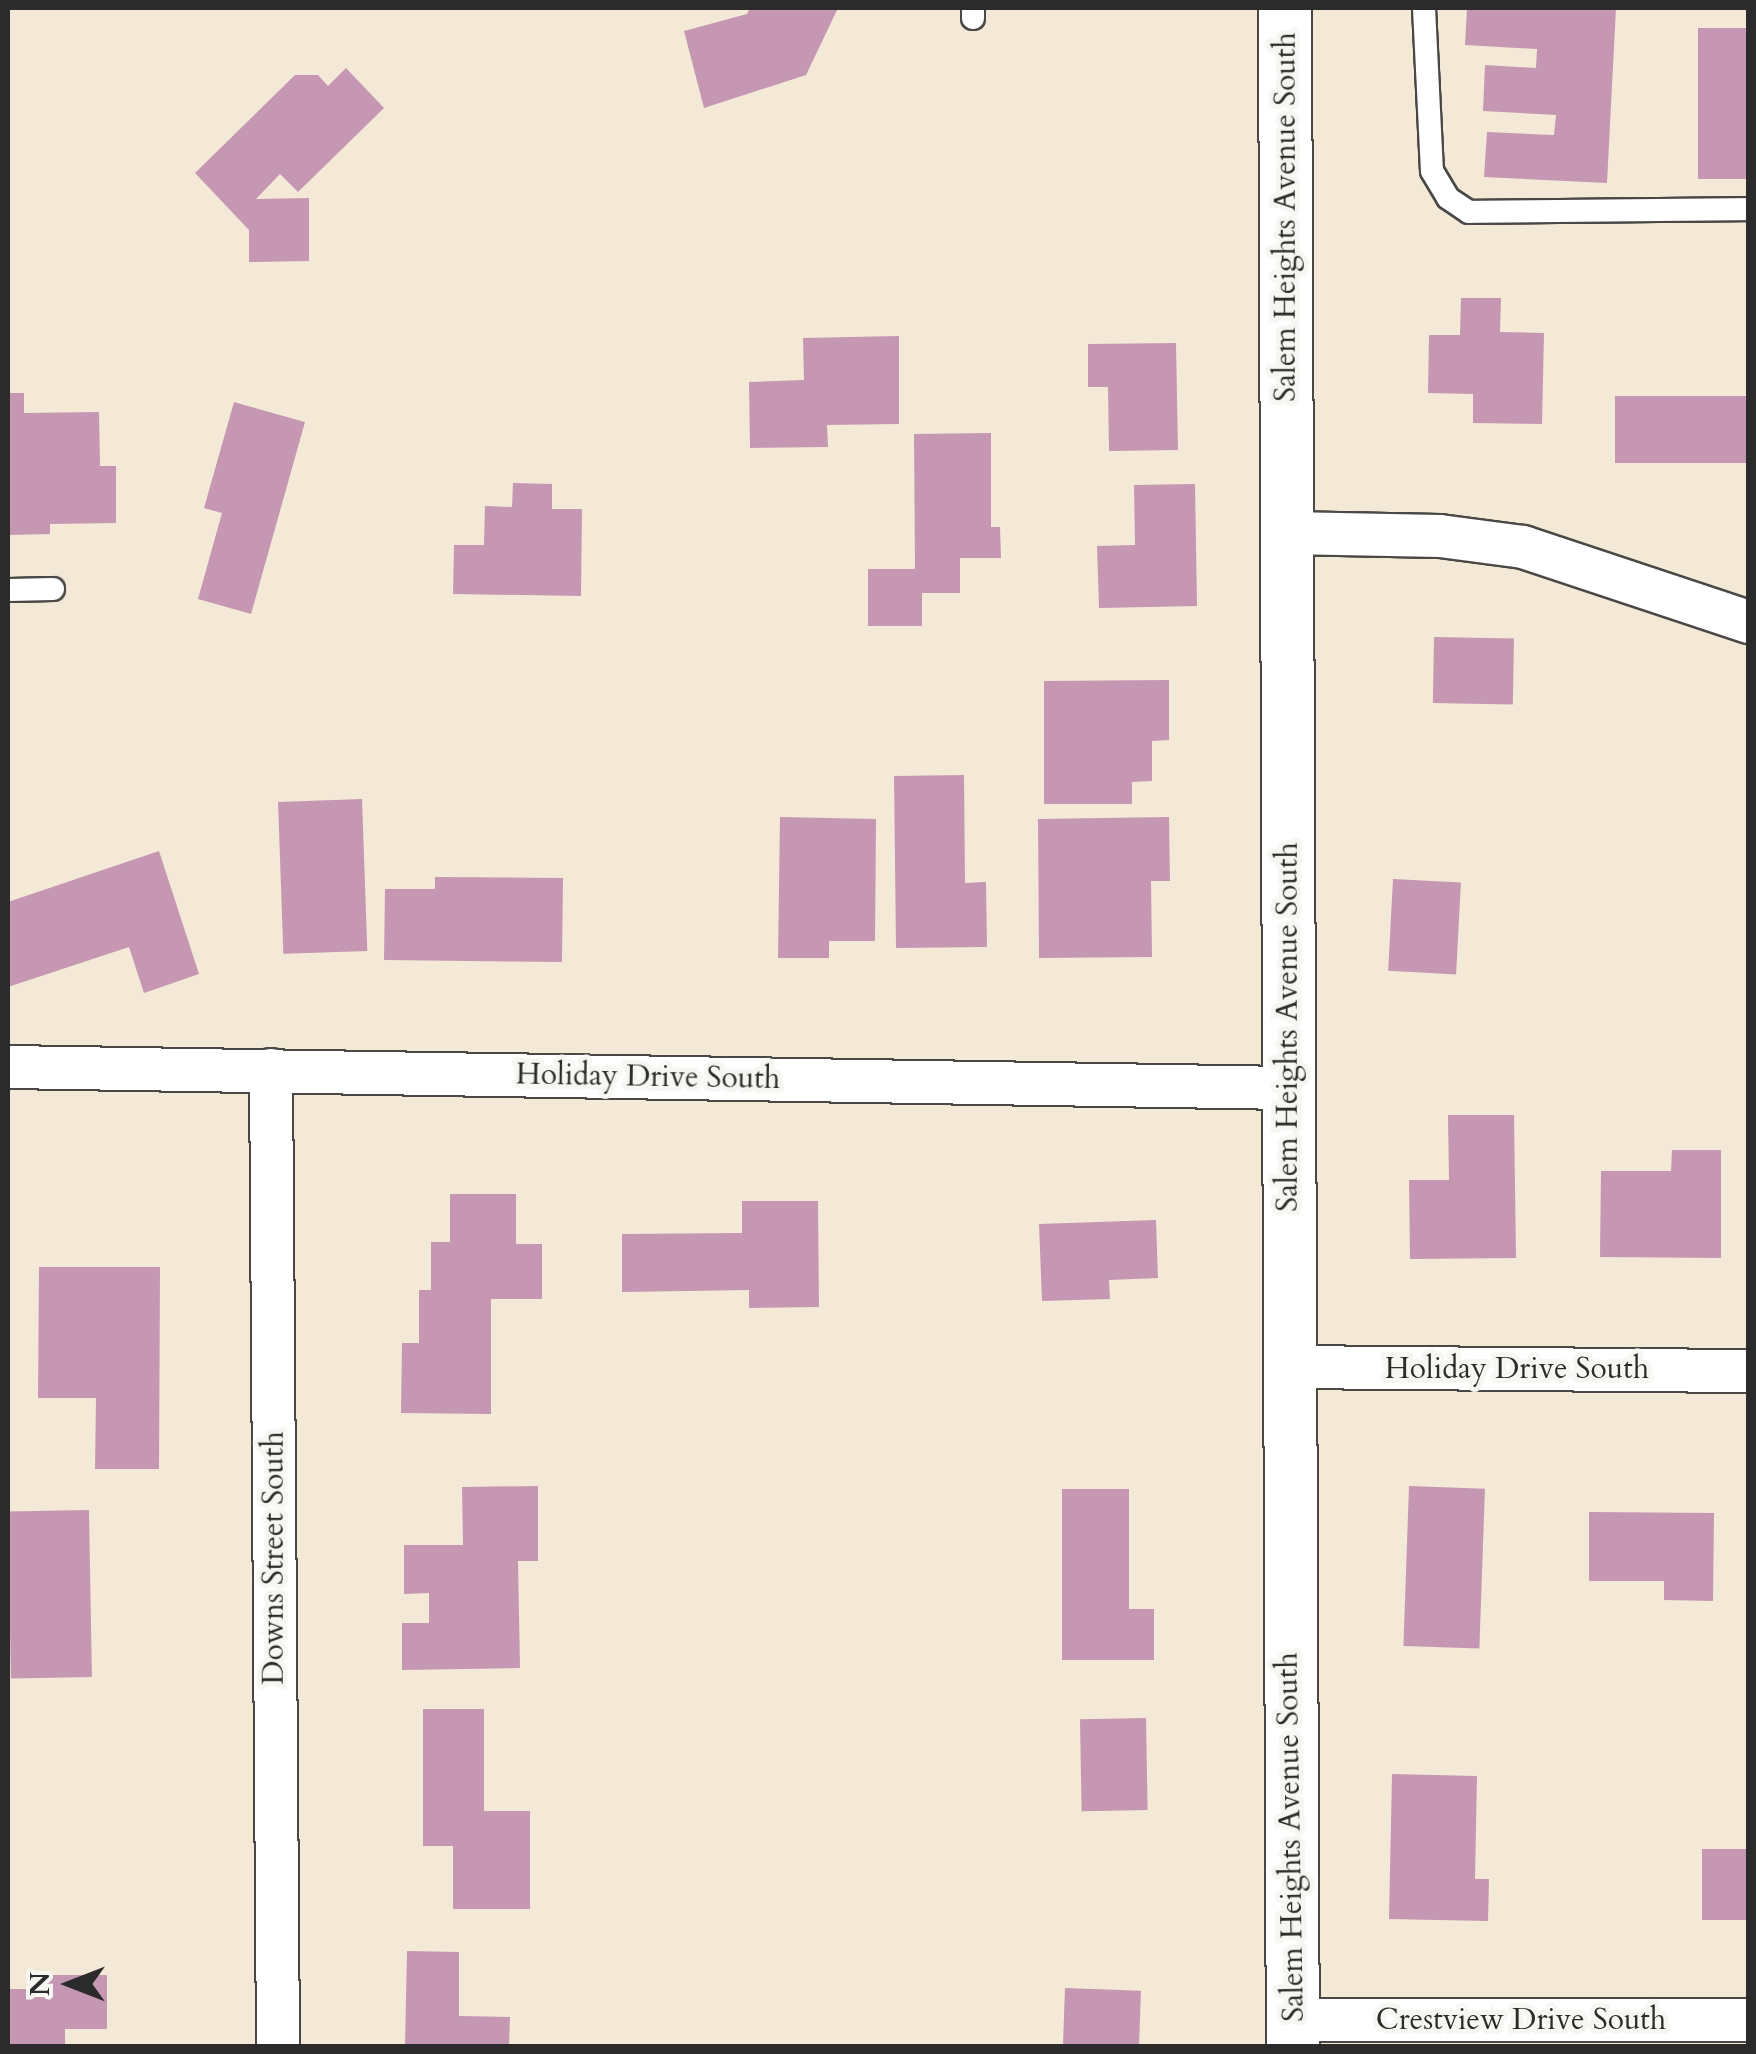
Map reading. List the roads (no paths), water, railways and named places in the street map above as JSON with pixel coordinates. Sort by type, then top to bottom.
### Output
[{"type":"street","name":"Salem Heights Avenue South","points":[[1285,8],[1286,1367],[1293,2033]]},
{"type":"street","points":[[1288,533],[1440,536],[1522,546],[1748,622]]},
{"type":"street","name":"Holiday Drive South","points":[[8,1067],[1288,1088]]},
{"type":"street","name":"Downs Street South","points":[[271,1070],[278,2046]]},
{"type":"street","name":"Holiday Drive South","points":[[1286,1367],[1748,1371]]},
{"type":"street","name":"Crestview Drive South","points":[[1293,2033],[1748,2020]]},
{"type":"lane","points":[[1424,8],[1432,171],[1448,198],[1469,212],[1748,209]]},
{"type":"lane","points":[[8,590],[53,589]]}]
